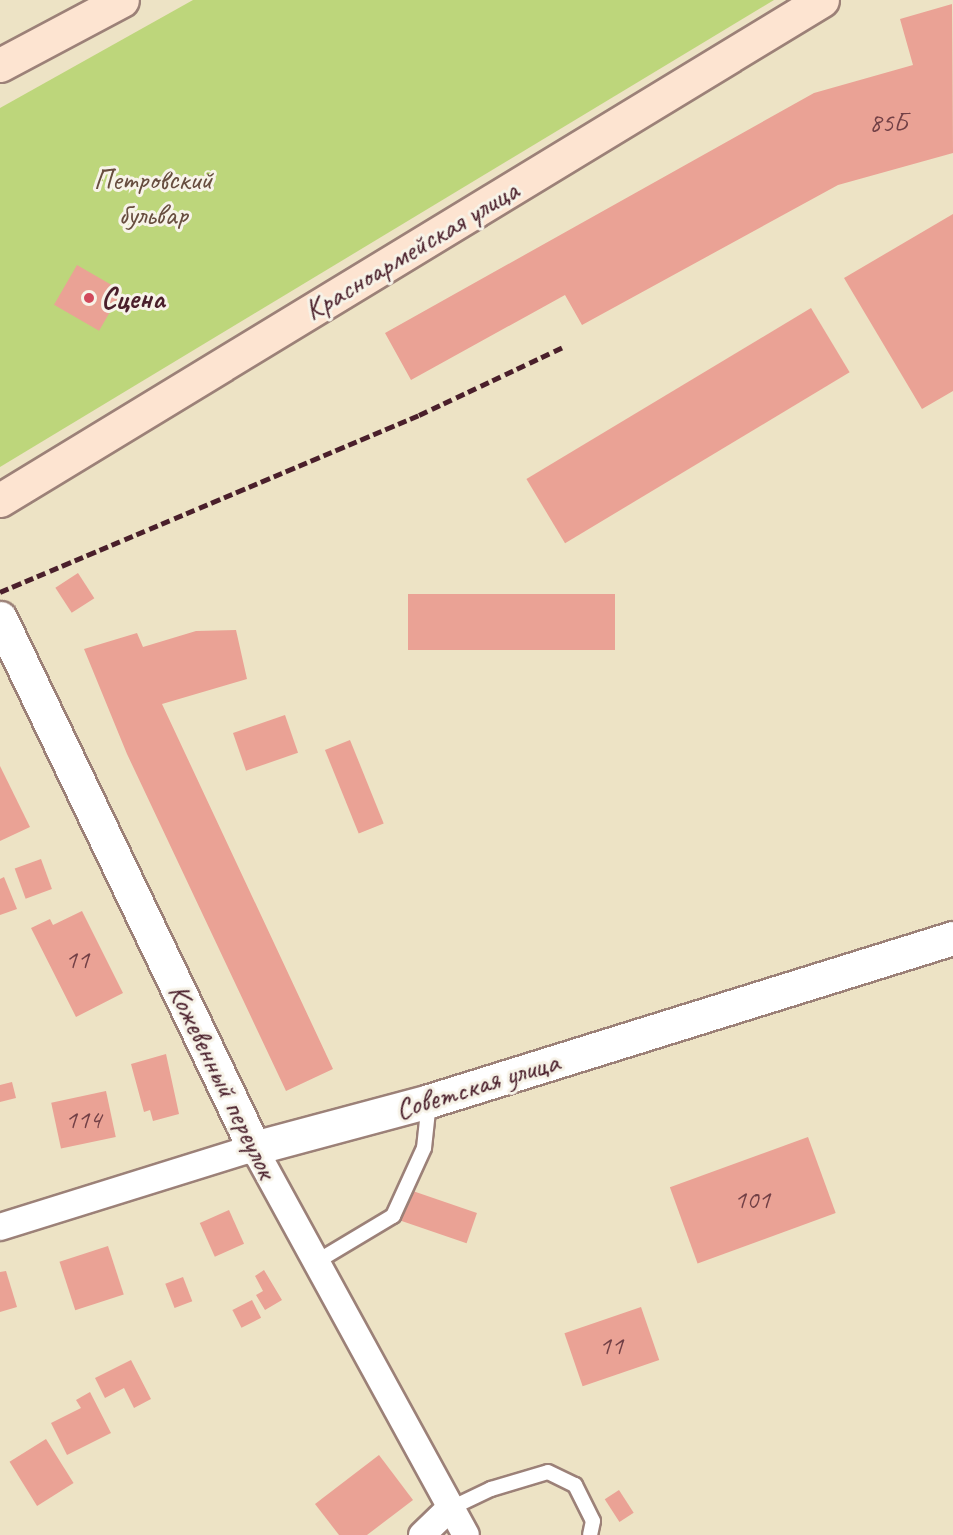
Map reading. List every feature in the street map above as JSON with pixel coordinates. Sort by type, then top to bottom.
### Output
[{"type":"main road","points":[[0,65],[122,0]]},
{"type":"main road","name":"Красноармейская улица","points":[[0,500],[822,0]]},
{"type":"street","name":"Кожевенный переулок","points":[[4,637],[254,1148],[449,1509],[466,1535]]},
{"type":"street","name":"Советская улица","points":[[0,1227],[254,1148],[429,1101],[953,938]]},
{"type":"street","points":[[422,1535],[449,1509]]},
{"type":"lane","points":[[316,1262],[393,1216],[424,1149],[429,1101]]},
{"type":"lane","points":[[449,1509],[491,1489],[548,1472],[575,1485],[593,1521],[590,1535]]},
{"type":"green space","name":"Петровский бульвар","points":[[193,0],[774,0],[0,467],[0,108]]},
{"type":"building","points":[[952,4],[953,153],[838,185],[582,325],[565,295],[411,380],[385,333],[814,93],[913,65],[900,19]]},
{"type":"building","points":[[953,214],[953,391],[922,409],[844,278]]},
{"type":"building","name":"Сцена","points":[[77,265],[122,291],[99,331],[54,305]]},
{"type":"building","points":[[811,308],[850,372],[565,543],[526,479]]},
{"type":"building","points":[[78,573],[94,598],[72,613],[55,588]]},
{"type":"building","points":[[408,594],[615,594],[615,650],[408,650]]},
{"type":"building","points":[[236,630],[247,679],[162,704],[333,1069],[286,1091],[127,754],[84,649],[137,633],[143,647],[196,631]]},
{"type":"building","points":[[285,715],[298,753],[246,771],[233,733]]},
{"type":"building","points":[[350,740],[384,823],[359,834],[325,750]]},
{"type":"building","points":[[0,766],[30,827],[0,841]]},
{"type":"building","points":[[41,859],[52,889],[26,899],[15,869]]},
{"type":"building","points":[[4,877],[17,909],[0,915],[0,879]]},
{"type":"building","points":[[82,911],[123,993],[76,1017],[31,928],[50,919],[53,925]]},
{"type":"building","points":[[166,1054],[179,1114],[153,1121],[150,1110],[144,1112],[131,1064]]},
{"type":"building","points":[[12,1082],[16,1098],[0,1102],[0,1085]]},
{"type":"building","points":[[106,1091],[116,1137],[61,1149],[51,1103]]},
{"type":"building","points":[[808,1137],[836,1213],[698,1263],[670,1187]]},
{"type":"building","points":[[407,1189],[477,1213],[467,1243],[397,1219]]},
{"type":"building","points":[[229,1210],[244,1244],[215,1257],[200,1223]]},
{"type":"building","points":[[108,1246],[124,1295],[75,1310],[59,1262]]},
{"type":"building","points":[[264,1270],[282,1300],[265,1310],[256,1295],[263,1291],[255,1276]]},
{"type":"building","points":[[6,1271],[17,1307],[0,1312],[0,1272]]},
{"type":"building","points":[[183,1277],[192,1301],[175,1308],[165,1284]]},
{"type":"building","points":[[252,1300],[261,1318],[241,1328],[232,1310]]},
{"type":"building","points":[[641,1307],[659,1360],[583,1386],[564,1333]]},
{"type":"building","points":[[131,1360],[151,1399],[134,1408],[124,1388],[105,1398],[95,1378]]},
{"type":"building","points":[[90,1392],[111,1433],[67,1455],[51,1423],[81,1408],[76,1400]]},
{"type":"building","points":[[46,1439],[74,1483],[37,1506],[10,1462]]},
{"type":"building","points":[[379,1455],[413,1500],[367,1535],[339,1535],[315,1504]]},
{"type":"building","points":[[619,1490],[634,1513],[619,1522],[605,1499]]},
{"type":"railway","points":[[0,592],[419,415],[565,346]]},
{"type":"place","name":"Сцена","points":[[89,298]]}]
